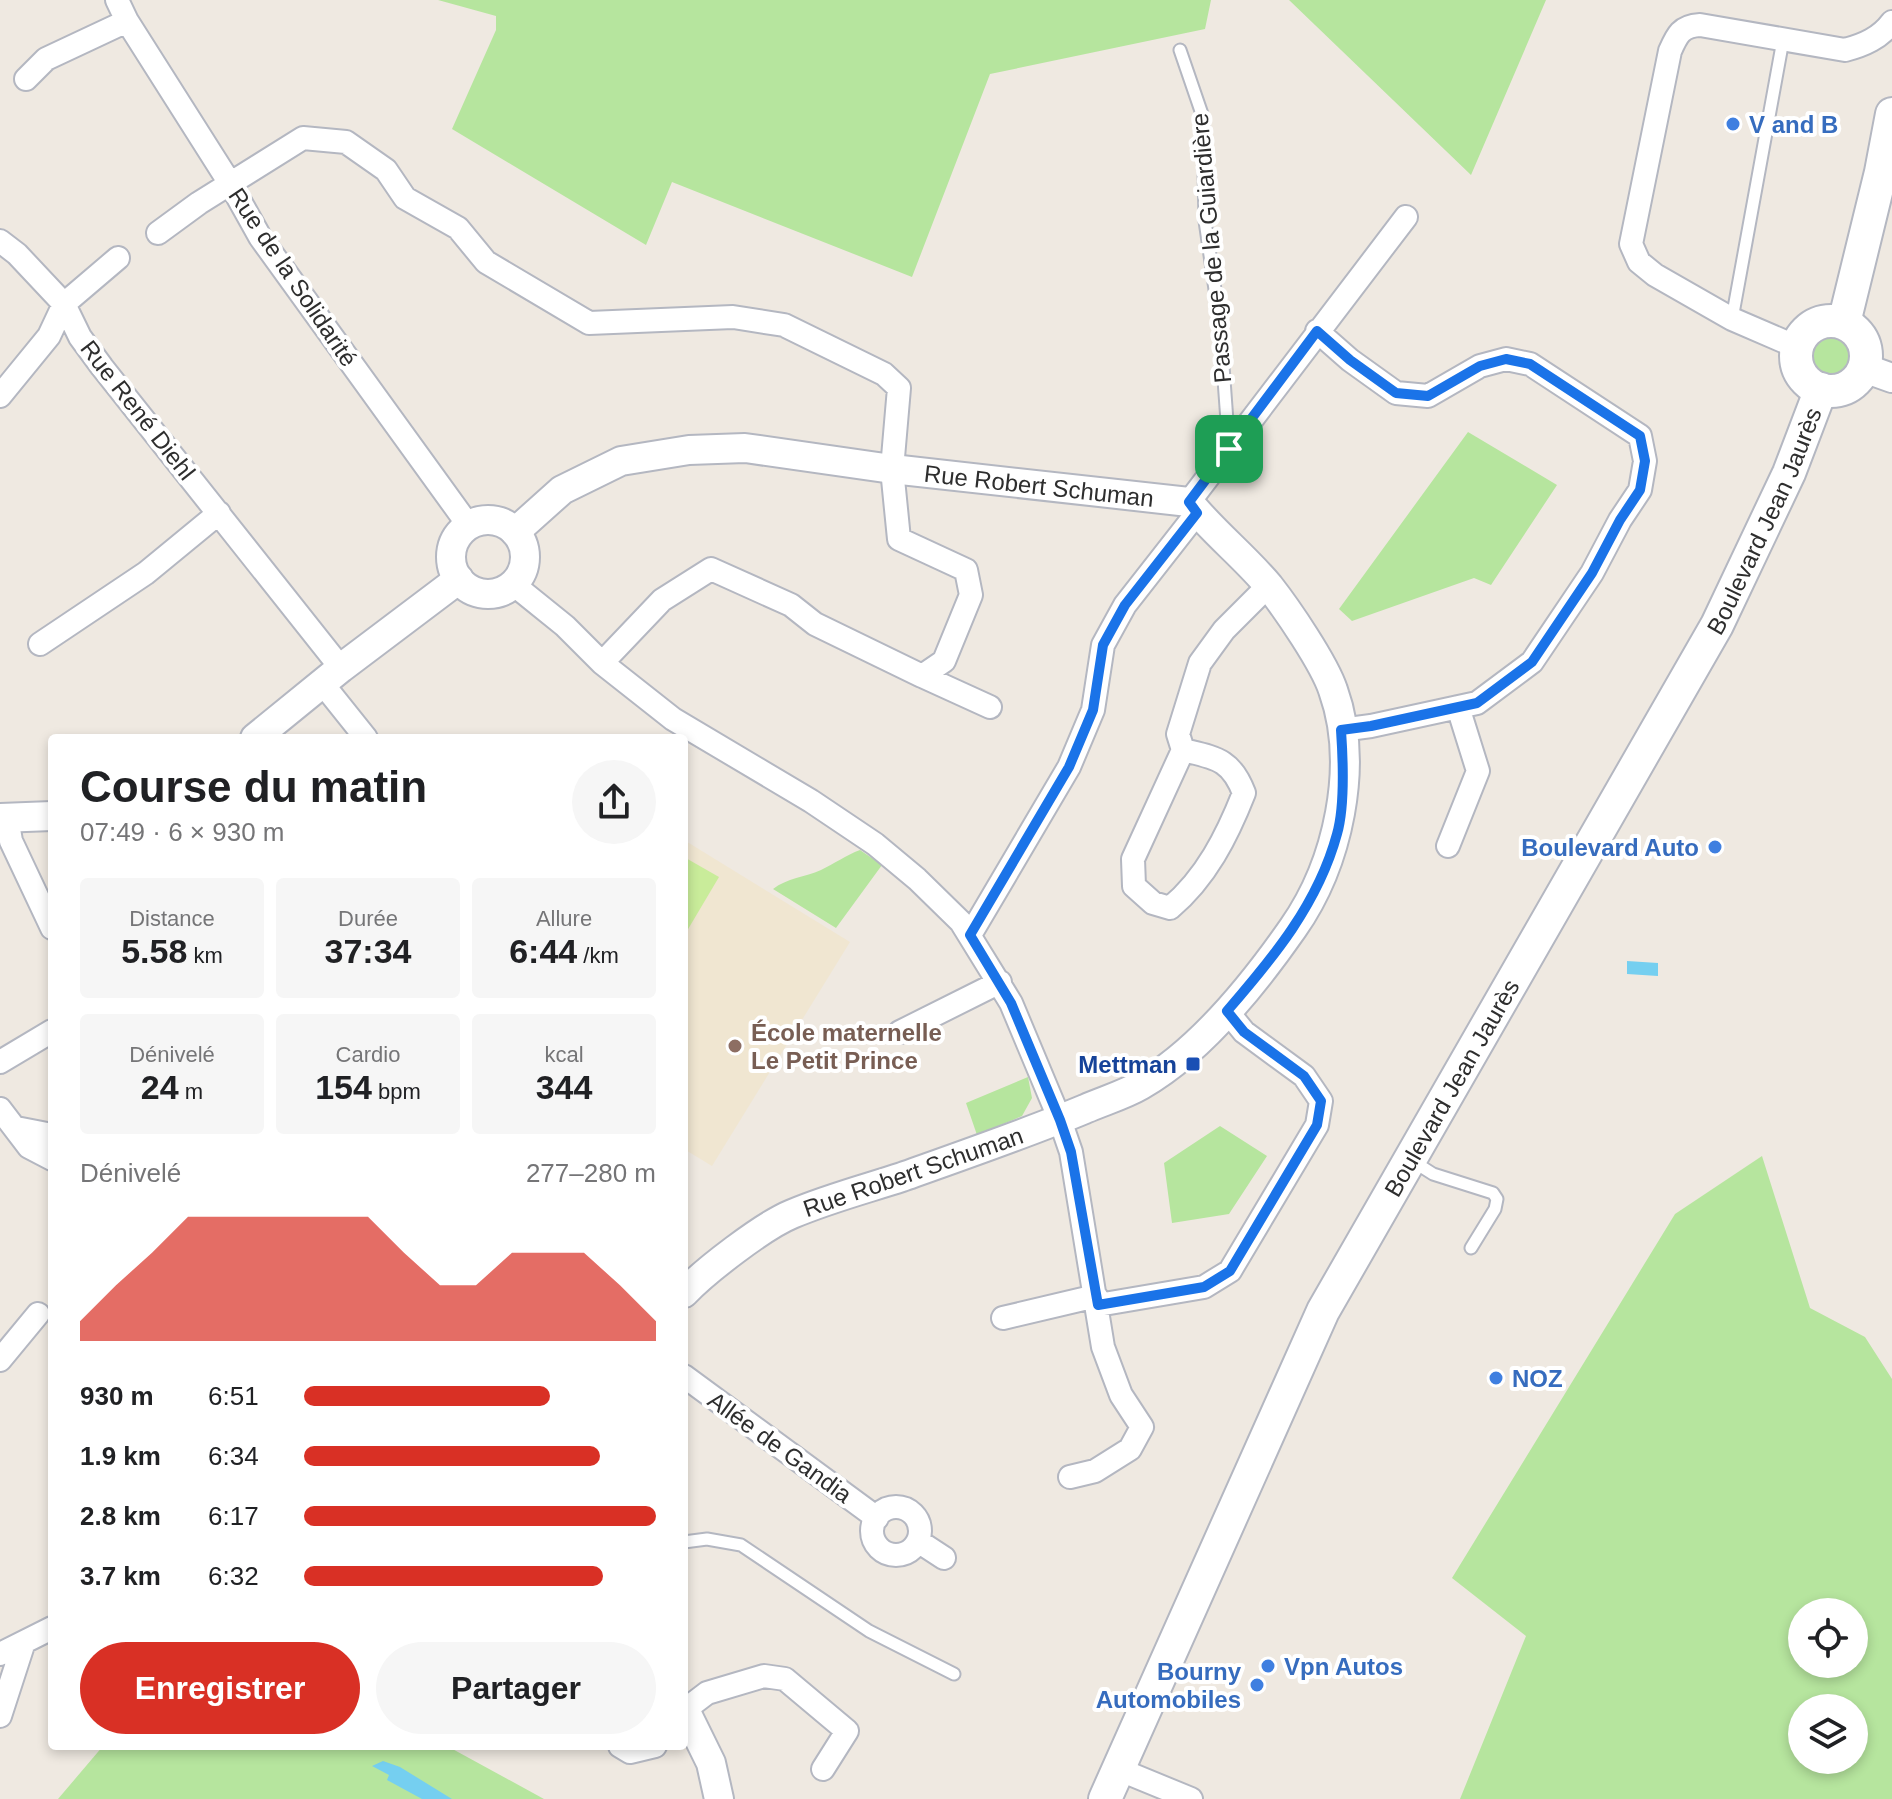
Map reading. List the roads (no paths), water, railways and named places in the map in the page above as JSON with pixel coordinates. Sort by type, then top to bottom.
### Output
[{"type":"main road","points":[[1844,323],[1892,114]]},
{"type":"main road","points":[[1832,321],[1844,323],[1860,337],[1866,358],[1878,373],[1831,391],[1821,389],[1811,384],[1798,368],[1797,347],[1810,328],[1832,321]]},
{"type":"main road","name":"Boulevard Jean Jaurès","points":[[1105,1799],[1323,1311],[1717,625],[1789,473],[1821,389]]},
{"type":"street","name":"Rue de la Solidarité","points":[[117,0],[260,237],[469,526]]},
{"type":"street","points":[[26,79],[46,59],[127,21]]},
{"type":"street","points":[[1797,347],[1732,319],[1655,275],[1639,262],[1631,244],[1670,51],[1679,32],[1689,26],[1700,25],[1845,50],[1864,45],[1885,31],[1892,22]]},
{"type":"street","points":[[158,233],[303,138],[346,142],[386,170],[405,198],[458,228],[486,262],[589,323],[733,317],[784,325],[884,374],[899,388],[892,469],[899,539],[966,570],[971,595],[944,661],[922,676]]},
{"type":"street","points":[[970,935],[1069,767],[1093,710],[1103,645],[1125,605],[1229,449],[1406,217]]},
{"type":"street","name":"Rue René Diehl","points":[[0,241],[17,254],[64,304],[80,337],[219,513],[332,675],[364,734]]},
{"type":"street","points":[[64,304],[118,258]]},
{"type":"street","name":"Rue René Diehl","points":[[0,396],[49,336],[64,304]]},
{"type":"street","points":[[1317,331],[1350,360],[1396,393],[1428,396],[1480,366],[1506,359],[1530,364],[1640,436],[1645,461],[1640,490],[1592,573],[1532,662],[1477,703],[1341,730]]},
{"type":"street","name":"Rue Robert Schuman","points":[[515,532],[562,490],[621,461],[679,451],[745,448],[1193,507],[1268,586],[1301,633],[1333,689],[1341,730],[1343,763],[1338,832],[1323,874],[1303,914],[1264,970],[1202,1039],[1141,1085],[1060,1120],[790,1215],[709,1270],[688,1289]]},
{"type":"street","points":[[40,644],[146,573],[219,513]]},
{"type":"street","points":[[481,521],[493,521],[505,524],[515,532],[525,553],[525,564],[513,584],[503,591],[479,593],[459,579],[451,556],[454,545],[469,526],[481,521]]},
{"type":"street","points":[[602,663],[662,600],[711,569],[791,605],[815,624],[990,707]]},
{"type":"street","points":[[260,734],[459,579]]},
{"type":"street","points":[[513,584],[565,626],[602,663],[673,719],[811,801],[875,844],[961,922],[1000,982],[1039,1065],[1071,1152],[1103,1347],[1121,1395],[1142,1427],[1130,1449],[1095,1471],[1070,1477]]},
{"type":"street","points":[[1183,750],[1217,758],[1237,774],[1244,793],[1229,832],[1190,891],[1170,908],[1153,903],[1134,886],[1133,859],[1183,750],[1178,734],[1200,663],[1224,630],[1268,586]]},
{"type":"street","points":[[1448,846],[1478,771],[1458,707]]},
{"type":"street","points":[[48,816],[4,818],[11,841],[48,920]]},
{"type":"street","points":[[900,1032],[1000,982]]},
{"type":"street","points":[[1003,1318],[1097,1300],[1204,1287],[1230,1271],[1317,1125],[1321,1101],[1304,1076],[1244,1032],[1227,1011]]},
{"type":"street","points":[[0,1062],[48,1033]]},
{"type":"street","points":[[0,1109],[29,1147],[48,1157]]},
{"type":"street","points":[[16,1128],[48,1134]]},
{"type":"street","points":[[0,1360],[38,1314]]},
{"type":"street","name":"Allée de Gandia","points":[[688,1379],[877,1518]]},
{"type":"street","name":"Allée de Gandia","points":[[889,1508],[905,1508],[917,1518],[920,1526],[918,1541],[907,1552],[892,1554],[884,1551],[874,1540],[877,1518],[889,1508]]},
{"type":"street","points":[[918,1541],[944,1558]]},
{"type":"street","points":[[0,1654],[48,1630]]},
{"type":"street","points":[[0,1716],[24,1642]]},
{"type":"street","points":[[688,1707],[707,1693],[764,1676],[785,1679],[847,1731],[823,1769]]},
{"type":"street","points":[[691,1737],[711,1763],[719,1799]]},
{"type":"street","points":[[1118,1769],[1191,1799]]},
{"type":"lane","points":[[1732,319],[1783,40]]},
{"type":"lane","name":"Passage de la Guiardière","points":[[1180,50],[1203,117],[1205,221],[1220,324],[1229,449]]},
{"type":"lane","points":[[1410,1160],[1433,1174],[1493,1193],[1497,1199],[1495,1209],[1471,1248]]},
{"type":"lane","points":[[688,1541],[707,1539],[741,1545],[869,1631],[954,1674]]},
{"type":"water","points":[[1627,961],[1658,963],[1658,976],[1627,974]]},
{"type":"water","points":[[383,1761],[400,1767],[452,1799],[422,1799],[387,1780],[389,1775],[372,1766]]},
{"type":"place","name":"V and B","points":[[1733,124]]},
{"type":"place","name":"Boulevard Auto","points":[[1715,847]]},
{"type":"place","name":"École maternelle Le Petit Prince","points":[[735,1046]]},
{"type":"place","name":"Mettman","points":[[1193,1064]]},
{"type":"place","name":"NOZ","points":[[1496,1378]]},
{"type":"place","name":"Vpn Autos","points":[[1268,1666]]},
{"type":"place","name":"Bourny Automobiles","points":[[1257,1685]]}]
